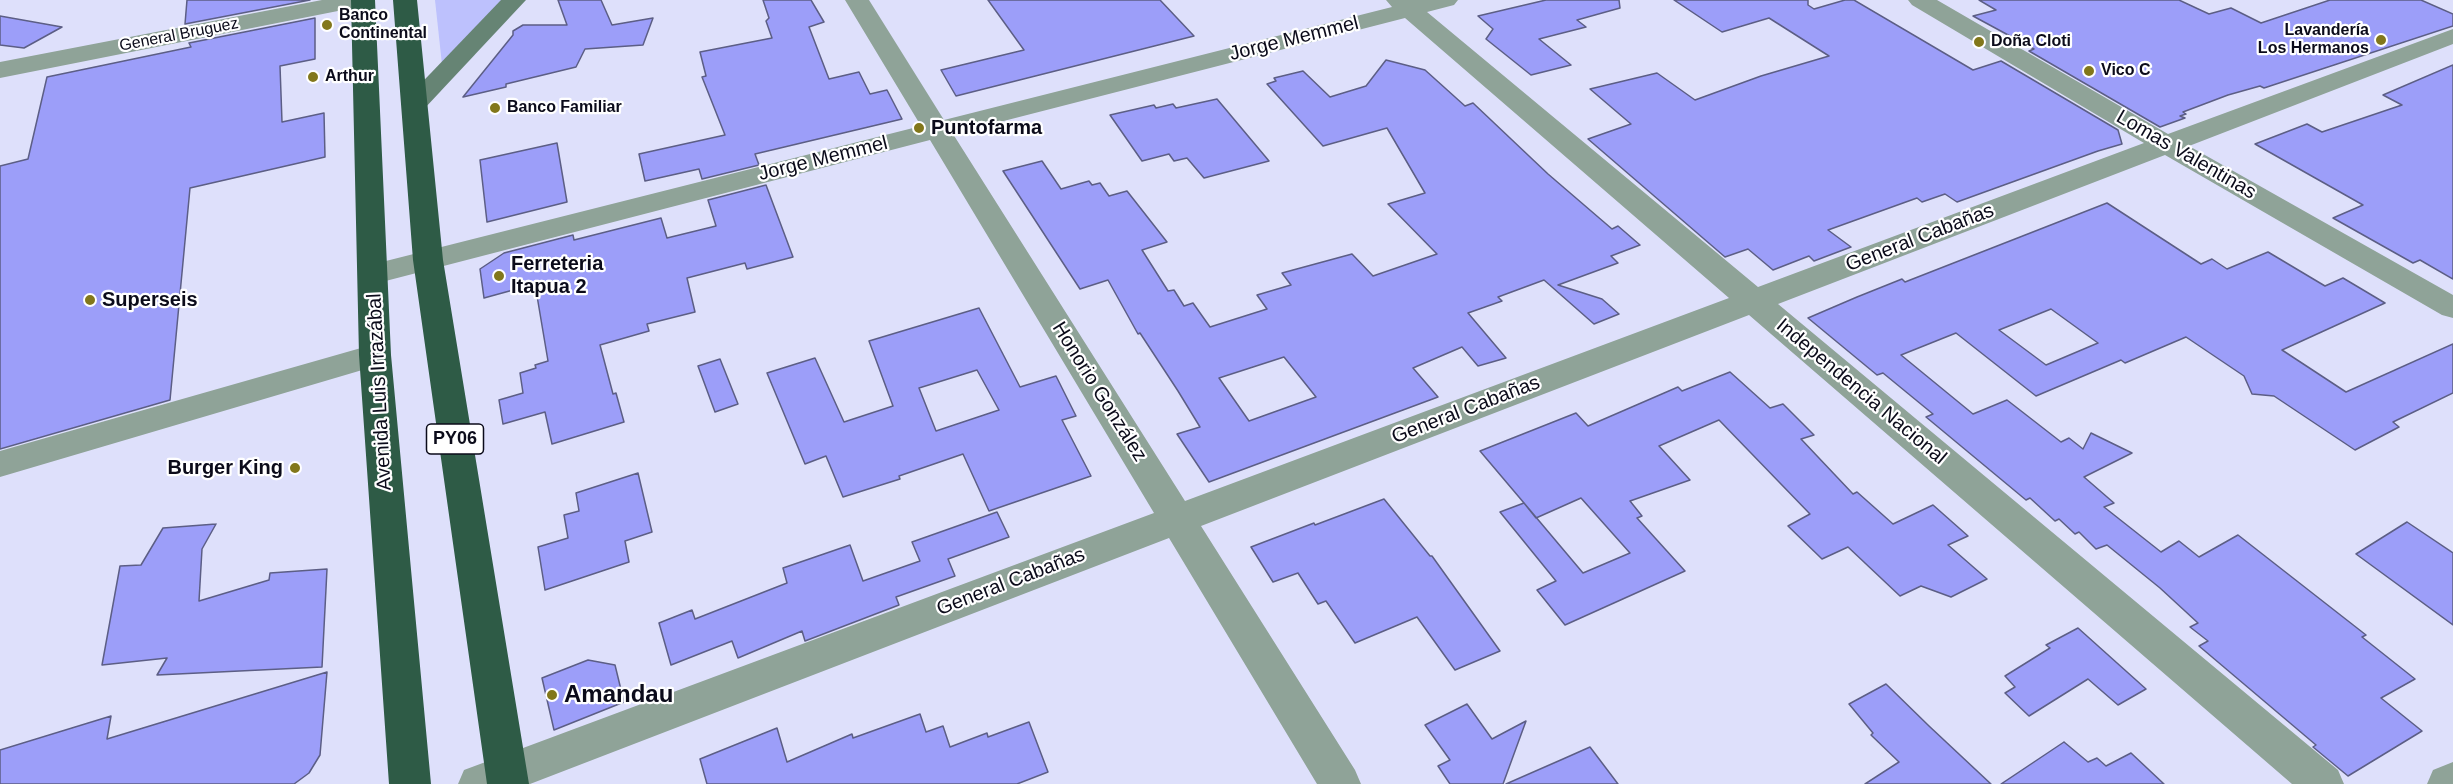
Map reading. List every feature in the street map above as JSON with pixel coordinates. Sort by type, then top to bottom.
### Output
[{"type":"highway","name":"Avenida Luis Irrazábal","points":[[363,0],[375,355],[410,784]]},
{"type":"highway","name":"PY06","points":[[405,0],[428,260],[498,780]]},
{"type":"main road","points":[[415,104],[514,0]]},
{"type":"street","name":"General Bruguez","points":[[0,70],[358,0]]},
{"type":"street","name":"Honorio González","points":[[857,0],[1340,784]]},
{"type":"street","name":"Jorge Memmel","points":[[374,274],[937,130],[1403,5],[1446,0]]},
{"type":"street","name":"Lomas Valentinas","points":[[1920,0],[2167,145],[2453,308]]},
{"type":"street","name":"Independencia Nacional","points":[[1403,5],[2323,784]]},
{"type":"street","name":"General Cabañas","points":[[498,780],[1177,519],[2453,36]]},
{"type":"street","points":[[0,464],[375,355]]},
{"type":"street","points":[[2448,784],[2453,781]]},
{"type":"shaded area","points":[[435,0],[519,0],[444,83]]},
{"type":"building","points":[[187,0],[310,0],[185,24]]},
{"type":"building","points":[[558,0],[601,0],[612,25],[653,18],[643,45],[585,49],[576,67],[463,97],[513,35],[513,31],[523,25],[567,25]]},
{"type":"building","points":[[763,0],[811,0],[824,22],[809,27],[829,79],[859,72],[870,94],[887,90],[902,119],[755,154],[759,165],[702,179],[699,169],[645,181],[639,154],[725,135],[702,77],[706,76],[700,52],[772,38],[766,21],[769,18]]},
{"type":"building","points":[[988,0],[1160,0],[1194,36],[956,96],[941,70],[1024,50]]},
{"type":"building","points":[[1546,0],[1619,0],[1620,8],[1577,20],[1586,27],[1539,39],[1571,65],[1531,75],[1486,39],[1493,29],[1478,16]]},
{"type":"building","points":[[1674,0],[1808,0],[1808,5],[1814,9],[1845,0],[1854,0],[1973,70],[2001,61],[2118,130],[2122,144],[1957,202],[1945,194],[1922,202],[1917,198],[1828,230],[1851,247],[1814,261],[1809,256],[1773,270],[1748,249],[1725,257],[1588,139],[1631,124],[1590,89],[1657,73],[1695,100],[1761,76],[1829,56],[1769,18],[1722,32]]},
{"type":"building","points":[[1979,0],[2179,0],[2209,14],[2231,8],[2261,23],[2330,0],[2421,0],[2453,14],[2453,26],[2264,88],[2260,86],[2228,95],[2183,112],[2186,114],[2180,116],[2185,118],[2160,127],[2029,51],[2034,49],[1973,16],[1996,10]]},
{"type":"building","points":[[0,16],[62,27],[24,48],[0,45]]},
{"type":"building","name":"Superseis","points":[[315,18],[315,59],[280,66],[282,122],[324,113],[325,157],[190,188],[170,400],[0,449],[0,166],[28,159],[47,77],[191,47],[189,43]]},
{"type":"building","points":[[1386,60],[1425,70],[1465,106],[1473,103],[1548,174],[1612,229],[1618,226],[1640,245],[1611,256],[1618,263],[1558,285],[1602,299],[1619,314],[1594,324],[1544,280],[1498,297],[1502,301],[1468,313],[1506,358],[1478,366],[1462,347],[1413,368],[1438,397],[1209,482],[1177,434],[1200,427],[1140,333],[1138,334],[1108,280],[1080,289],[1003,171],[1042,161],[1061,189],[1089,181],[1092,185],[1100,183],[1109,196],[1127,191],[1167,242],[1142,250],[1168,291],[1174,290],[1184,306],[1193,303],[1210,327],[1267,309],[1257,295],[1291,285],[1282,273],[1352,254],[1373,276],[1437,254],[1388,204],[1425,193],[1387,128],[1323,146],[1267,84],[1276,81],[1274,78],[1303,71],[1330,97],[1366,86]],"holes":[[[1284,357],[1316,397],[1249,421],[1219,378]]]},
{"type":"building","points":[[2453,65],[2453,279],[2420,260],[2413,263],[2333,218],[2363,205],[2255,144],[2307,124],[2322,132],[2402,105],[2383,95]]},
{"type":"building","points":[[1217,99],[1269,161],[1204,178],[1187,158],[1174,161],[1169,154],[1142,161],[1110,115],[1154,105],[1156,108],[1173,104],[1176,108]]},
{"type":"building","points":[[557,143],[567,202],[487,222],[480,160]]},
{"type":"building","points":[[766,185],[793,257],[747,269],[745,263],[687,278],[695,312],[647,324],[649,331],[600,345],[613,394],[616,393],[624,422],[552,444],[545,412],[503,424],[499,400],[523,393],[520,373],[548,361],[535,284],[484,298],[480,269],[504,253],[573,235],[574,240],[661,218],[667,238],[716,226],[708,200]]},
{"type":"building","points":[[2107,203],[2201,264],[2212,259],[2227,269],[2268,252],[2325,286],[2343,278],[2385,303],[2282,350],[2346,392],[2453,344],[2453,393],[2393,422],[2399,427],[2355,450],[2274,396],[2252,394],[2244,376],[2186,337],[2125,363],[2121,360],[2036,396],[1956,333],[1901,355],[1973,414],[2007,400],[2061,442],[2069,438],[2083,449],[2091,433],[2132,453],[2084,477],[2114,503],[2104,507],[2161,552],[2179,541],[2199,557],[2238,535],[2366,635],[2362,637],[2415,679],[2381,698],[2422,731],[2348,776],[2313,747],[2316,745],[2199,646],[2208,641],[2190,627],[2198,623],[2160,588],[2107,545],[2096,549],[2079,532],[2075,534],[2059,519],[2055,521],[2030,498],[2026,500],[1926,417],[1933,414],[1883,373],[1877,375],[1808,318],[1902,279],[1905,282]],"holes":[[[2051,309],[2098,343],[2046,365],[1999,330]]]},
{"type":"building","points":[[979,308],[1020,387],[1056,376],[1076,416],[1062,420],[1091,476],[989,511],[963,454],[899,476],[900,479],[843,497],[826,456],[805,464],[767,373],[815,358],[844,422],[893,406],[869,341]],"holes":[[[977,370],[999,410],[936,431],[919,388]]]},
{"type":"building","points":[[720,359],[738,404],[715,412],[698,366]]},
{"type":"building","points":[[1730,372],[1770,408],[1783,404],[1814,435],[1801,439],[1853,494],[1857,492],[1893,524],[1933,505],[1968,536],[1948,545],[1987,579],[1951,597],[1921,586],[1900,596],[1848,547],[1822,559],[1788,526],[1810,514],[1719,420],[1659,446],[1690,480],[1630,501],[1642,516],[1637,518],[1685,571],[1565,625],[1537,590],[1556,581],[1500,512],[1524,503],[1480,451],[1576,413],[1588,426],[1678,387],[1682,391]],"holes":[[[1581,498],[1630,553],[1583,573],[1536,518]]]},
{"type":"building","points":[[638,473],[652,532],[625,541],[629,562],[545,590],[538,547],[568,538],[564,515],[579,511],[576,493]]},
{"type":"building","points":[[1384,499],[1432,556],[1500,651],[1455,670],[1417,617],[1355,643],[1326,601],[1318,604],[1298,573],[1273,582],[1251,547]]},
{"type":"building","points":[[997,512],[1009,537],[948,559],[955,576],[896,597],[899,605],[805,641],[802,631],[738,658],[732,641],[671,665],[659,623],[692,610],[695,619],[787,583],[783,568],[850,545],[863,581],[920,561],[912,542]]},
{"type":"building","points":[[2407,522],[2453,553],[2453,625],[2356,554]]},
{"type":"building","points":[[216,524],[202,549],[199,601],[269,580],[270,573],[327,569],[322,667],[157,675],[167,658],[102,665],[120,566],[141,565],[163,528]]},
{"type":"building","points":[[2078,628],[2146,689],[2118,705],[2088,679],[2029,716],[2005,693],[2015,687],[2005,676],[2050,648],[2046,645]]},
{"type":"building","points":[[588,660],[615,665],[624,702],[554,730],[542,678]]},
{"type":"building","points":[[327,672],[320,755],[309,773],[294,784],[0,784],[0,750],[111,716],[107,739]]},
{"type":"building","points":[[1886,684],[1991,784],[1865,784],[1899,762],[1871,735],[1873,733],[1849,704]]},
{"type":"building","points":[[1467,704],[1492,739],[1526,721],[1503,784],[1450,784],[1438,766],[1450,760],[1425,725]]},
{"type":"building","points":[[920,714],[926,732],[943,726],[950,747],[987,733],[988,737],[1029,722],[1048,772],[1017,784],[707,784],[700,759],[777,728],[787,762],[852,734],[853,738]]},
{"type":"building","points":[[2064,742],[2088,762],[2097,758],[2106,766],[2131,753],[2164,784],[2001,784]]},
{"type":"building","points":[[1590,747],[1618,784],[1506,784],[1563,759]]},
{"type":"place","name":"Banco Continental","points":[[327,25]]},
{"type":"place","name":"Lavandería Los Hermanos","points":[[2381,40]]},
{"type":"place","name":"Doña Cloti","points":[[1979,42]]},
{"type":"place","name":"Vico C","points":[[2089,71]]},
{"type":"place","name":"Arthur","points":[[313,77]]},
{"type":"place","name":"Banco Familiar","points":[[495,108]]},
{"type":"place","name":"Puntofarma","points":[[919,128]]},
{"type":"place","name":"Ferreteria Itapua 2","points":[[499,276]]},
{"type":"place","name":"Superseis","points":[[90,300]]},
{"type":"place","name":"Burger King","points":[[295,468]]},
{"type":"place","name":"Amandau","points":[[552,695]]}]
